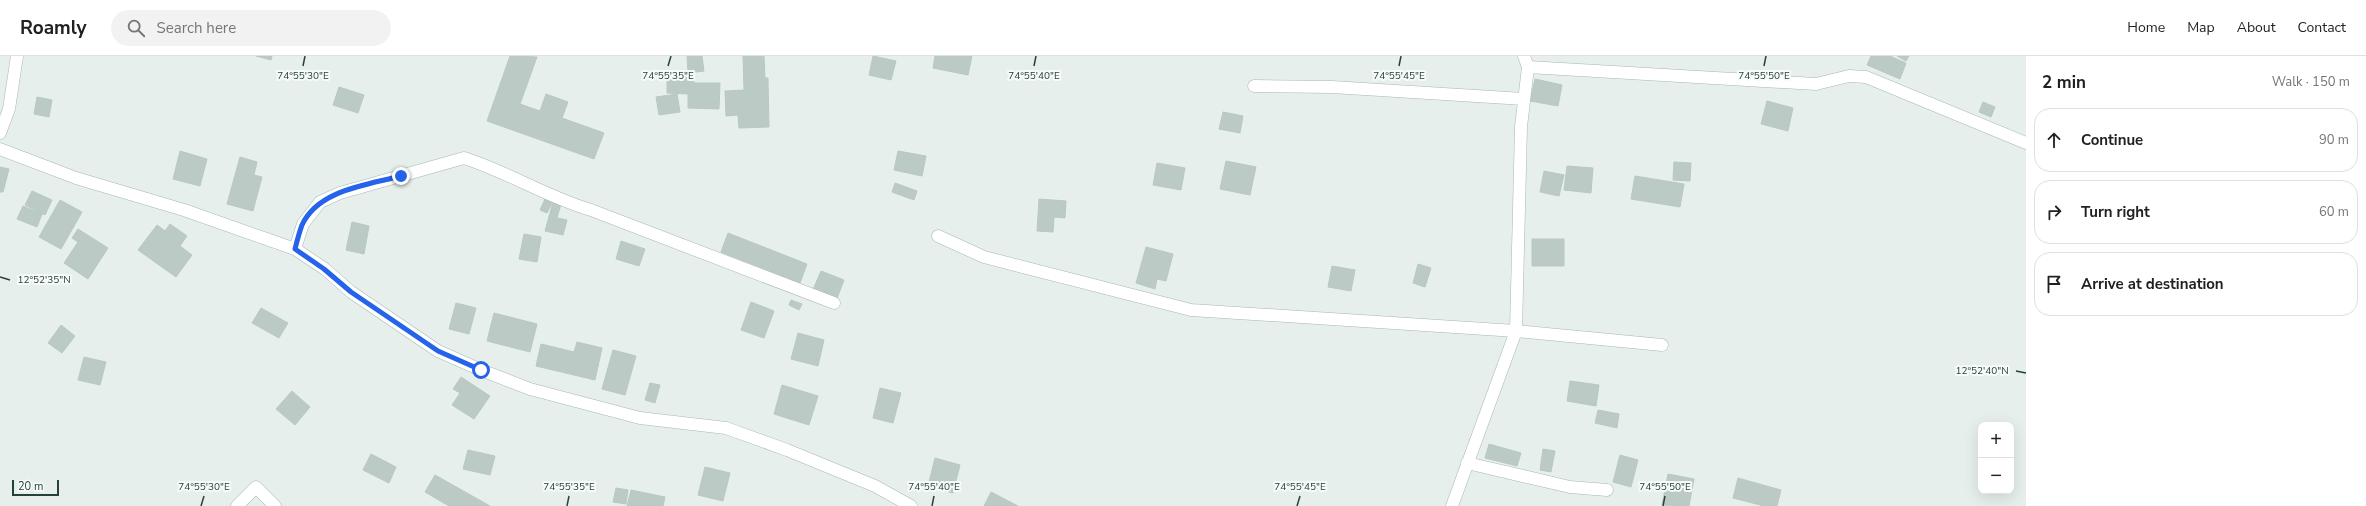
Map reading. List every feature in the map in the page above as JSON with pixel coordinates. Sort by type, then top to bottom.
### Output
[{"type":"street","points":[[0,133],[9,109],[17,56]]},
{"type":"street","points":[[1452,506],[1516,331],[1521,127],[1526,61],[1816,84],[1849,76],[1866,77],[2026,143]]},
{"type":"street","points":[[1254,86],[1332,87],[1524,99]]},
{"type":"street","points":[[0,149],[76,178],[184,210],[295,249],[324,269],[351,292],[438,351],[481,370],[530,388],[640,418],[726,428],[787,450],[875,486],[912,506]]},
{"type":"street","points":[[295,249],[303,224],[320,202],[340,193],[464,158],[483,164],[563,202],[591,210],[834,303]]},
{"type":"street","points":[[938,236],[984,257],[1191,310],[1516,331],[1662,346]]},
{"type":"street","points":[[1467,463],[1570,487],[1607,490]]},
{"type":"street","points":[[237,506],[256,487],[275,506]]},
{"type":"building","points":[[256,56],[272,56],[271,60]]},
{"type":"building","points":[[510,56],[537,57],[520,104],[540,111],[546,94],[568,102],[562,118],[604,133],[594,159],[487,121]]},
{"type":"building","points":[[687,56],[702,56],[704,71],[688,73]]},
{"type":"building","points":[[743,56],[764,56],[765,78],[768,78],[769,127],[739,128],[738,115],[726,116],[725,91],[744,90]]},
{"type":"building","points":[[873,56],[896,61],[891,80],[869,75]]},
{"type":"building","points":[[935,56],[972,56],[968,75],[933,68]]},
{"type":"building","points":[[1871,56],[1890,56],[1906,63],[1900,79],[1867,65]]},
{"type":"building","points":[[1897,56],[1909,56],[1906,61]]},
{"type":"building","points":[[667,77],[694,77],[694,83],[720,83],[719,109],[688,108],[688,94],[667,93]]},
{"type":"building","points":[[1535,79],[1562,85],[1558,106],[1530,101]]},
{"type":"building","points":[[339,87],[364,95],[358,113],[333,105]]},
{"type":"building","points":[[677,94],[680,112],[659,115],[656,97]]},
{"type":"building","points":[[37,97],[52,100],[49,117],[34,114]]},
{"type":"building","points":[[1767,101],[1793,108],[1788,131],[1761,124]]},
{"type":"building","points":[[1983,102],[1995,107],[1991,117],[1979,112]]},
{"type":"building","points":[[1223,112],[1243,116],[1240,133],[1219,129]]},
{"type":"building","points":[[180,151],[207,159],[200,186],[173,179]]},
{"type":"building","points":[[898,151],[926,156],[922,176],[894,170]]},
{"type":"building","points":[[240,157],[257,162],[254,175],[262,177],[253,211],[227,204]]},
{"type":"building","points":[[1226,161],[1256,167],[1250,195],[1220,189]]},
{"type":"building","points":[[1674,162],[1691,163],[1690,181],[1673,180]]},
{"type":"building","points":[[1157,163],[1185,168],[1181,190],[1153,185]]},
{"type":"building","points":[[1567,166],[1593,168],[1591,193],[1564,190]]},
{"type":"building","points":[[0,167],[9,169],[3,192],[0,192]]},
{"type":"building","points":[[1544,171],[1564,175],[1559,196],[1540,192]]},
{"type":"building","points":[[1635,176],[1684,184],[1680,207],[1631,199]]},
{"type":"building","points":[[895,183],[917,191],[914,200],[892,192]]},
{"type":"building","points":[[32,191],[52,200],[45,215],[25,205]]},
{"type":"building","points":[[545,199],[552,203],[547,213],[540,210]]},
{"type":"building","points":[[1039,199],[1066,201],[1065,218],[1054,217],[1053,232],[1037,231]]},
{"type":"building","points":[[60,200],[82,212],[61,249],[39,237]]},
{"type":"building","points":[[553,202],[561,204],[557,218],[567,220],[563,235],[545,231]]},
{"type":"building","points":[[23,206],[42,214],[37,227],[17,219]]},
{"type":"building","points":[[352,222],[369,226],[364,254],[346,250]]},
{"type":"building","points":[[170,224],[187,236],[180,246],[192,255],[176,277],[138,250],[157,225],[165,231]]},
{"type":"building","points":[[78,229],[108,248],[88,279],[64,263],[78,242],[72,238]]},
{"type":"building","points":[[728,233],[807,264],[800,283],[721,252]]},
{"type":"building","points":[[524,234],[541,237],[537,262],[519,259]]},
{"type":"building","points":[[1532,239],[1564,239],[1564,266],[1532,266]]},
{"type":"building","points":[[621,241],[645,249],[639,266],[616,259]]},
{"type":"building","points":[[1146,247],[1173,254],[1166,281],[1157,279],[1155,289],[1136,283]]},
{"type":"building","points":[[1418,264],[1431,268],[1425,287],[1413,283]]},
{"type":"building","points":[[1332,266],[1355,270],[1351,291],[1328,287]]},
{"type":"building","points":[[821,271],[844,280],[836,301],[812,292]]},
{"type":"building","points":[[791,300],[802,304],[799,310],[789,305]]},
{"type":"building","points":[[751,302],[774,311],[764,338],[741,330]]},
{"type":"building","points":[[456,303],[476,308],[469,334],[449,329]]},
{"type":"building","points":[[261,308],[288,323],[279,338],[252,323]]},
{"type":"building","points":[[494,313],[537,324],[530,352],[487,341]]},
{"type":"building","points":[[61,325],[75,336],[62,353],[48,343]]},
{"type":"building","points":[[798,333],[824,340],[818,366],[791,359]]},
{"type":"building","points":[[577,342],[602,348],[595,380],[536,366],[541,344],[574,352]]},
{"type":"building","points":[[613,350],[636,356],[625,395],[602,389]]},
{"type":"building","points":[[84,357],[106,362],[100,385],[78,380]]},
{"type":"building","points":[[461,377],[490,396],[474,419],[452,405],[460,393],[453,389]]},
{"type":"building","points":[[1570,381],[1599,385],[1596,406],[1567,401]]},
{"type":"building","points":[[650,383],[660,385],[655,403],[645,400]]},
{"type":"building","points":[[782,385],[818,396],[809,425],[774,414]]},
{"type":"building","points":[[880,388],[901,393],[893,423],[873,418]]},
{"type":"building","points":[[292,391],[310,407],[295,425],[276,409]]},
{"type":"building","points":[[1598,410],[1619,414],[1617,428],[1595,423]]},
{"type":"building","points":[[1489,444],[1521,453],[1517,466],[1485,458]]},
{"type":"building","points":[[1543,449],[1555,451],[1551,472],[1540,470]]},
{"type":"building","points":[[468,450],[495,456],[490,475],[463,469]]},
{"type":"building","points":[[371,454],[396,467],[389,483],[363,470]]},
{"type":"building","points":[[1620,455],[1638,460],[1631,487],[1613,482]]},
{"type":"building","points":[[935,458],[960,465],[953,493],[928,486]]},
{"type":"building","points":[[705,467],[730,473],[723,501],[698,495]]},
{"type":"building","points":[[1668,474],[1694,479],[1689,506],[1662,505]]},
{"type":"building","points":[[435,475],[490,506],[449,506],[425,492]]},
{"type":"building","points":[[1738,478],[1781,490],[1777,506],[1764,506],[1733,498]]},
{"type":"building","points":[[616,488],[628,490],[626,504],[613,502]]},
{"type":"building","points":[[631,490],[665,497],[663,506],[627,506]]},
{"type":"building","points":[[991,492],[1018,506],[984,506]]},
{"type":"route","points":[[401,176],[340,193],[320,202],[303,224],[295,249],[324,269],[351,292],[393,319],[438,351],[481,370]]}]
